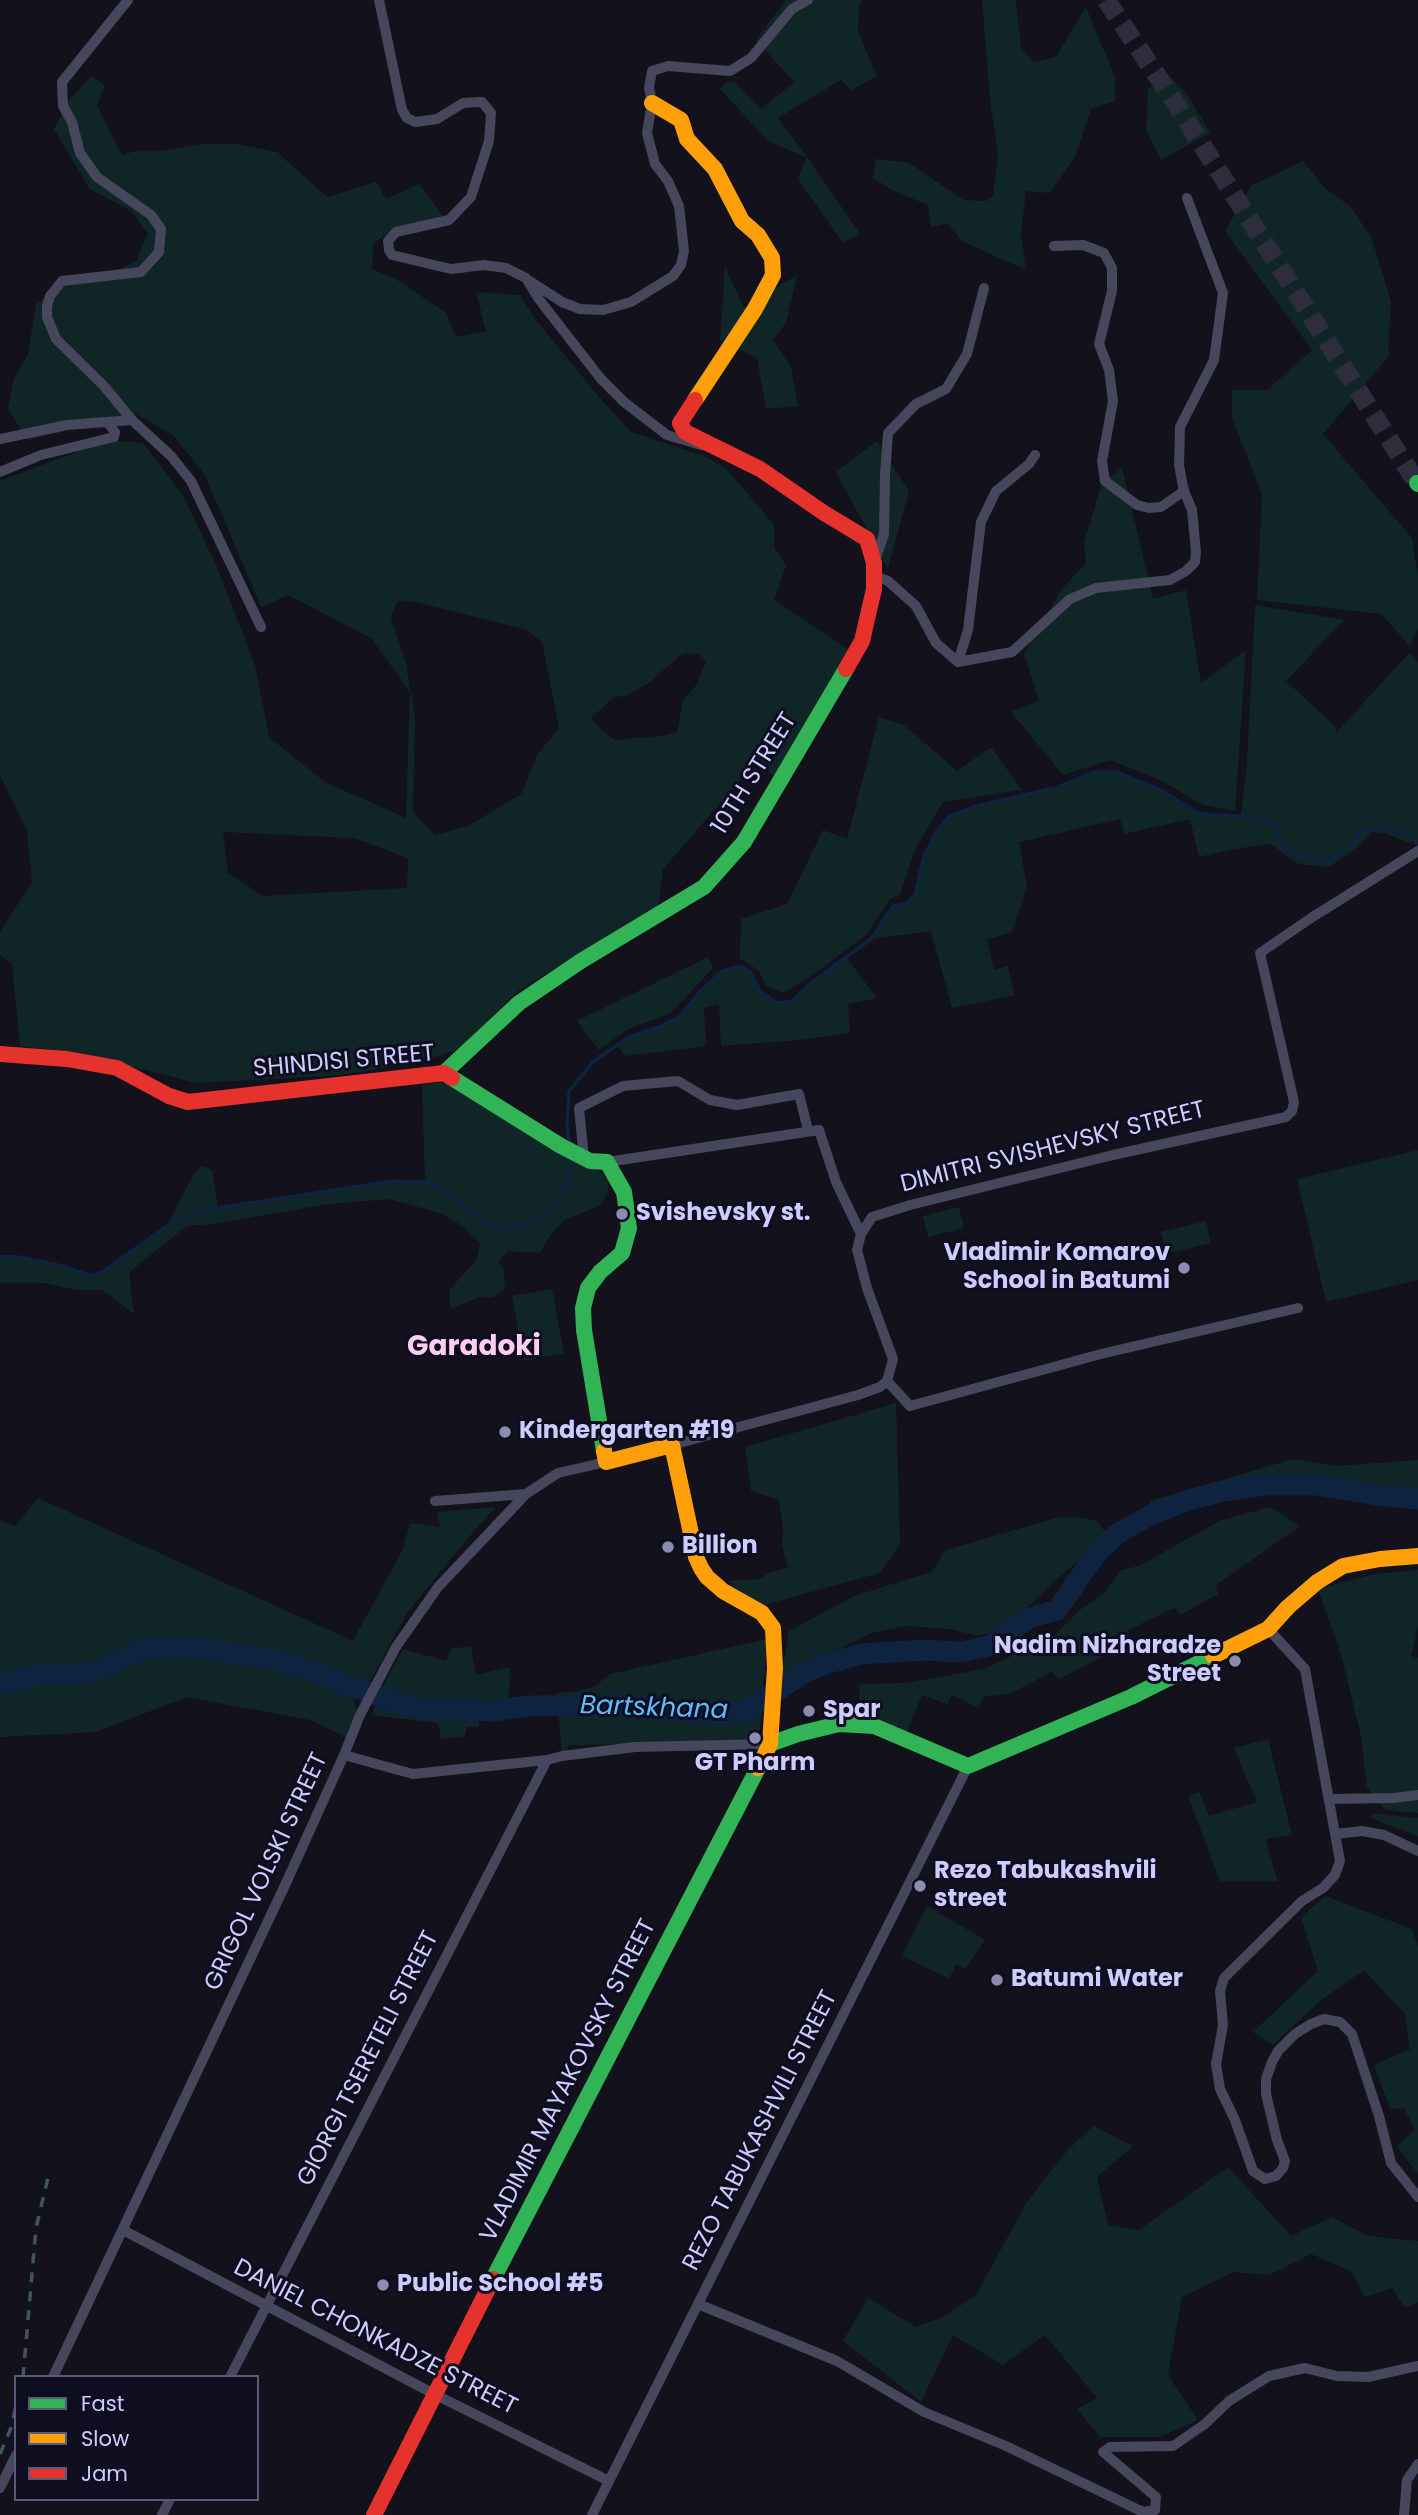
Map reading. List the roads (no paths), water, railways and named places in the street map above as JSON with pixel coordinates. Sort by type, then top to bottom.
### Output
[{"type":"street","points":[[128,0],[62,82],[63,106],[72,122],[80,153],[97,177],[151,215],[161,229],[159,252],[141,272],[62,281],[50,296],[47,317],[57,339],[104,386],[132,421],[171,456],[191,481],[261,627]]},
{"type":"street","points":[[379,0],[402,110],[407,118],[415,122],[437,119],[463,103],[482,102],[491,113],[489,141],[471,197],[449,220],[396,232],[388,241],[392,255],[451,269],[484,265],[506,268],[562,302],[580,309],[603,310],[631,302],[673,276],[681,265],[684,251],[679,206],[668,181],[655,164],[647,133],[652,103],[649,88],[652,71],[668,66],[730,71],[751,58],[792,9],[808,0]]},
{"type":"street","points":[[652,103],[681,120],[687,139],[715,169],[742,221],[758,234],[772,258],[773,275],[755,309],[680,423],[685,432],[760,469],[867,539],[874,569],[916,606],[936,643],[958,662]]},
{"type":"street","points":[[958,662],[1012,652],[1070,599],[1096,588],[1170,580],[1195,562],[1192,510],[1184,491],[1179,465],[1180,427],[1214,360],[1223,293],[1187,198]]},
{"type":"street","points":[[1054,246],[1083,245],[1104,253],[1112,268],[1112,291],[1099,344],[1109,370],[1113,401],[1102,461],[1105,481],[1136,505],[1149,508],[1161,507],[1184,491]]},
{"type":"street","points":[[526,278],[538,298],[601,379],[624,402],[667,435],[685,442],[721,449]]},
{"type":"street","points":[[874,569],[884,534],[888,433],[916,404],[946,389],[967,354],[984,288]]},
{"type":"street","points":[[0,439],[68,425],[132,421]]},
{"type":"street","points":[[0,472],[41,455],[114,437],[115,432],[107,422]]},
{"type":"street","points":[[958,662],[968,630],[981,522],[996,491],[1029,464],[1035,454]]},
{"type":"street","name":"10TH STREET","points":[[444,1073],[519,1003],[581,961],[628,936],[704,887],[744,842],[862,641],[874,589],[874,569]]},
{"type":"street","name":"DIMITRI SVISHEVSKY STREET","points":[[861,1234],[872,1217],[911,1205],[1113,1155],[1286,1117],[1292,1111],[1294,1102],[1260,953],[1413,854]]},
{"type":"street","name":"SHINDISI STREET","points":[[0,1054],[67,1059],[117,1068],[169,1096],[188,1102],[444,1073],[561,1146],[590,1161],[607,1161]]},
{"type":"street","points":[[580,1156],[579,1108],[623,1086],[678,1081],[710,1100],[737,1105],[799,1094],[808,1130]]},
{"type":"street","points":[[819,1130],[836,1182],[861,1234],[857,1250],[862,1273],[893,1359],[887,1381],[880,1387],[858,1395],[606,1462],[584,1330],[583,1308],[588,1287],[600,1272],[622,1253],[629,1228],[624,1192],[607,1161],[819,1130]]},
{"type":"street","points":[[887,1381],[910,1406],[1101,1354],[1298,1308]]},
{"type":"street","points":[[672,1445],[696,1557],[707,1577],[723,1591],[762,1613],[774,1628],[775,1668],[770,1744]]},
{"type":"street","name":"GRIGOL VOLSKI STREET","points":[[54,2375],[344,1755],[360,1715],[396,1647],[438,1587],[526,1494],[558,1473],[606,1462]]},
{"type":"street","points":[[435,1501],[526,1494]]},
{"type":"street","points":[[344,1755],[413,1774],[547,1760],[635,1747],[770,1744],[839,1724],[874,1726],[968,1766],[1131,1697],[1268,1629],[1317,1582],[1343,1566],[1418,1556]]},
{"type":"street","points":[[1268,1629],[1305,1669],[1340,1861],[1335,1875],[1323,1888],[1302,1901],[1224,1978],[1220,1991],[1223,2025],[1216,2064],[1220,2089],[1235,2120],[1253,2172],[1265,2179],[1276,2176],[1286,2161],[1277,2140],[1266,2094],[1266,2079],[1272,2062],[1278,2051],[1295,2034],[1311,2024],[1324,2019],[1340,2022],[1352,2034],[1379,2116],[1391,2163],[1418,2197]]},
{"type":"street","name":"VLADIMIR MAYAKOVSKY STREET","points":[[374,2515],[551,2164],[770,1744]]},
{"type":"street","name":"GIORGI TSERETELI STREET","points":[[231,2375],[547,1760]]},
{"type":"street","name":"REZO TABUKASHVILI STREET","points":[[592,2515],[968,1766]]},
{"type":"street","points":[[1330,1799],[1418,1795]]},
{"type":"street","points":[[1335,1834],[1362,1831],[1384,1835],[1418,1851]]},
{"type":"street","name":"DANIEL CHONKADZE STREET","points":[[123,2230],[434,2394],[609,2481]]},
{"type":"street","points":[[698,2304],[837,2361],[924,2412],[1006,2446],[1143,2512],[1155,2510],[1156,2497],[1103,2452],[1110,2447],[1173,2446],[1205,2424],[1229,2401],[1269,2376],[1305,2368],[1337,2376],[1368,2377],[1418,2366]]},
{"type":"street","points":[[0,2488],[14,2459]]},
{"type":"street","points":[[1404,2515],[1407,2480],[1418,2464]]},
{"type":"waterway","points":[[570,1145],[567,1127],[569,1091],[594,1061],[629,1037],[679,1017],[722,971],[741,966],[751,973],[760,991],[777,1003],[792,1001],[811,983],[871,939],[893,906],[906,904],[915,895],[924,856],[937,831],[948,817],[976,806],[1055,788],[1094,772],[1117,772],[1159,789],[1200,814],[1241,816],[1274,823],[1281,842],[1295,856],[1326,861],[1347,850],[1362,830],[1384,828],[1410,835],[1418,845]]},
{"type":"waterway","points":[[0,1257],[18,1257],[63,1266],[91,1276],[104,1271],[167,1226],[191,1215],[217,1208],[394,1181],[425,1182],[449,1194],[491,1226],[513,1229],[532,1222],[554,1205],[570,1179],[571,1156]]},
{"type":"waterway","name":"Bartskhana","points":[[0,1684],[39,1675],[81,1675],[109,1666],[136,1652],[159,1647],[191,1647],[273,1659],[418,1709],[493,1711],[528,1706],[624,1705],[705,1715],[747,1711],[802,1674],[822,1665],[861,1654],[924,1650],[960,1652],[989,1646],[1029,1618],[1057,1610],[1096,1554],[1117,1534],[1152,1514],[1189,1500],[1223,1491],[1265,1485],[1316,1485],[1418,1499]]},
{"type":"tunnel","points":[[1106,0],[1176,104],[1417,483]]},
{"type":"railway","points":[[23,2375],[36,2228],[48,2178]]},
{"type":"railway","points":[[0,2454],[14,2415]]},
{"type":"place","name":"Svishevsky st.","points":[[622,1214]]},
{"type":"place","name":"Vladimir Komarov School in Batumi","points":[[1184,1268]]},
{"type":"place","name":"Kindergarten #19","points":[[505,1432]]},
{"type":"place","name":"Billion","points":[[668,1547]]},
{"type":"place","name":"Nadim Nizharadze Street","points":[[1235,1661]]},
{"type":"place","name":"Spar","points":[[809,1711]]},
{"type":"place","name":"GT Pharm","points":[[755,1738]]},
{"type":"place","name":"Rezo Tabukashvili street","points":[[920,1886]]},
{"type":"place","name":"Batumi Water","points":[[997,1980]]},
{"type":"place","name":"Public School #5","points":[[383,2285]]},
{"type":"district","name":"Garadoki","points":[[474,1348]]}]
